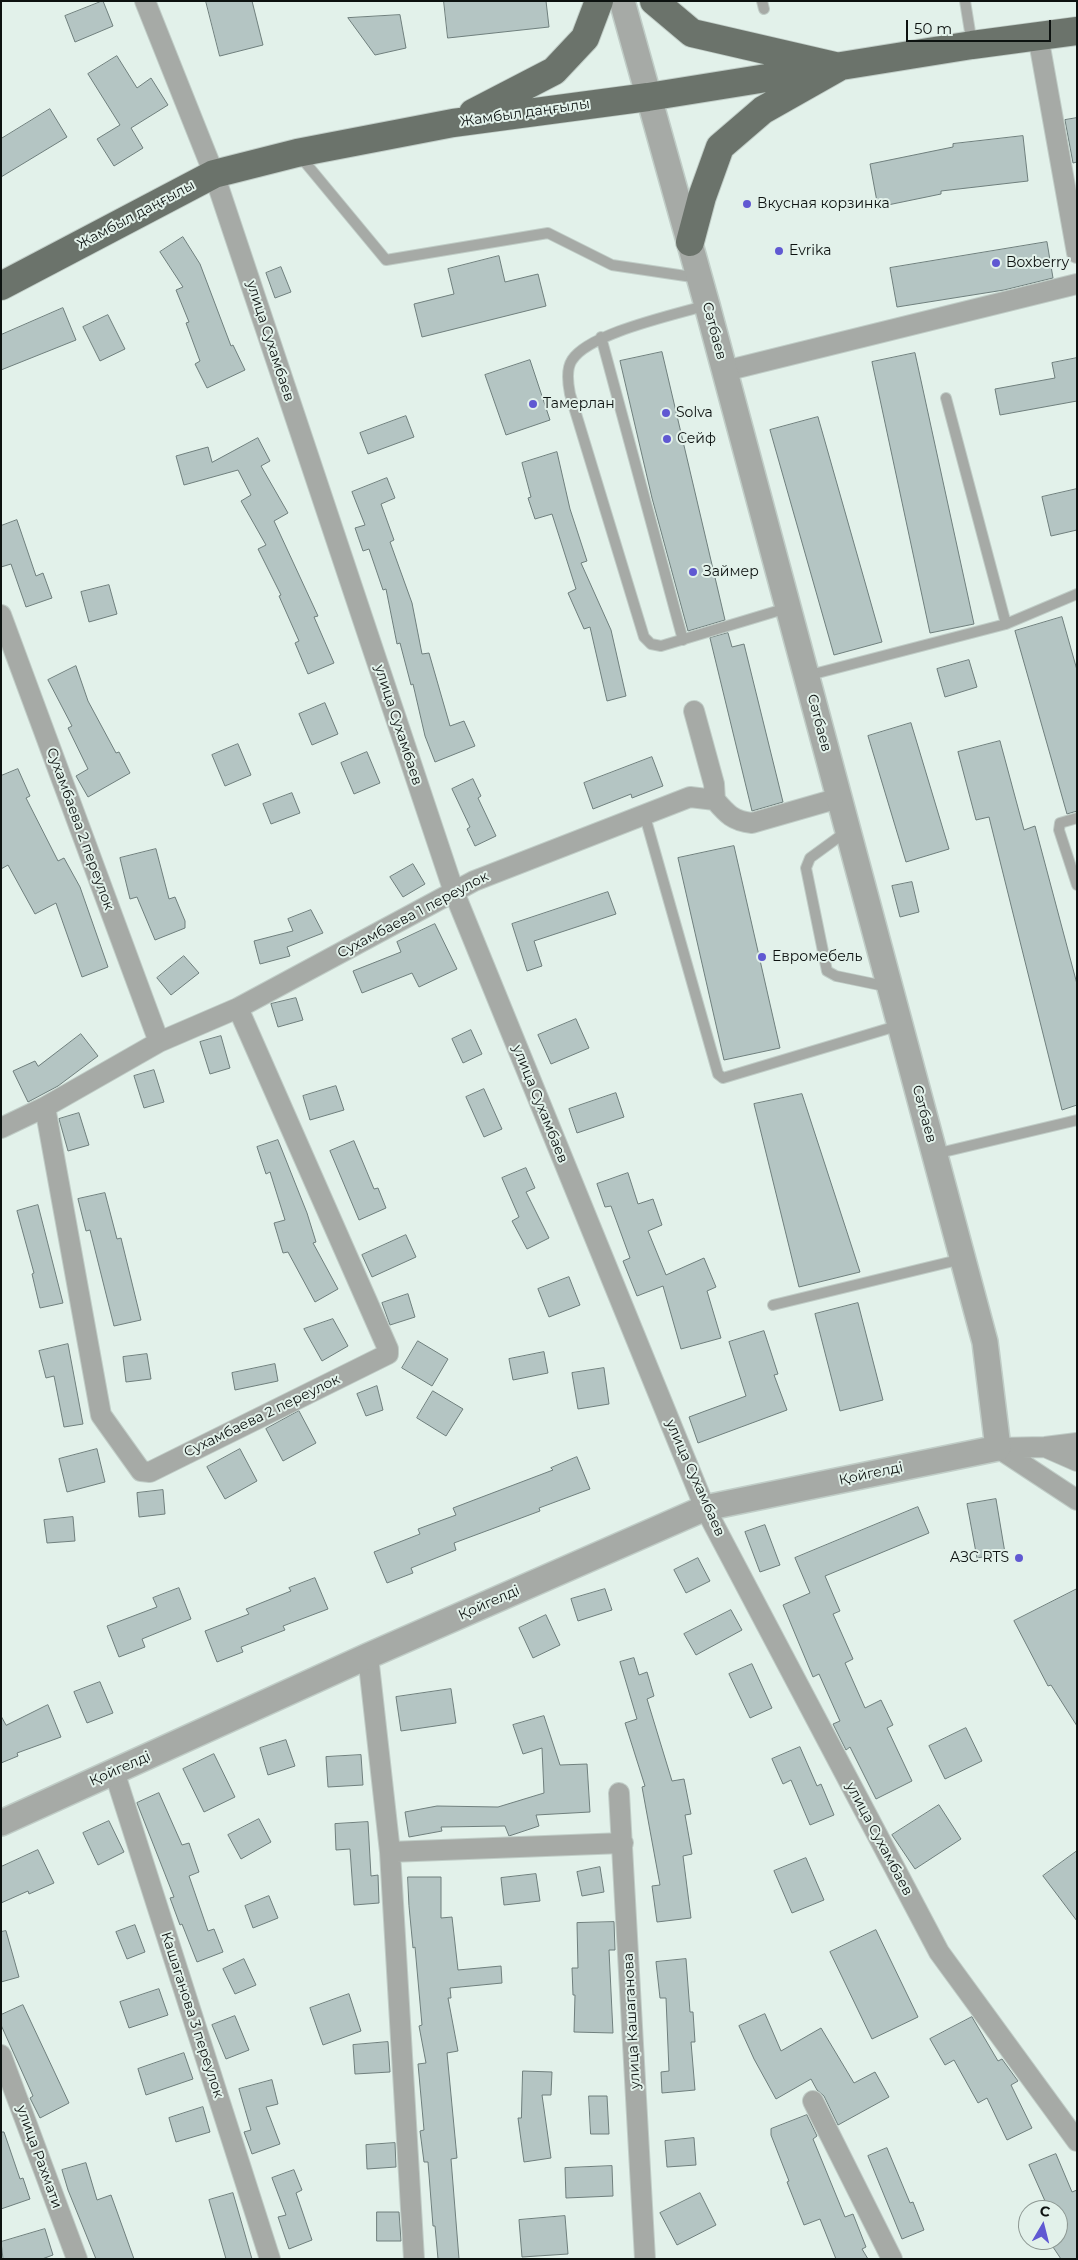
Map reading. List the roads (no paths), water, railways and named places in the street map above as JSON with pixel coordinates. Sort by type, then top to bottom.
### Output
[{"type":"main road","points":[[454,123],[554,71],[585,38],[599,1]]},
{"type":"main road","points":[[654,1],[692,33],[839,67]]},
{"type":"main road","name":"Жамбыл даңғылы","points":[[1,286],[214,174],[297,153],[454,123],[648,97],[972,45],[1077,31]]},
{"type":"main road","points":[[690,242],[702,197],[720,147],[763,110],[839,67]]},
{"type":"street","name":"улица Сухамбаев","points":[[145,1],[214,174],[454,892],[705,1508],[939,1952],[1077,2141]]},
{"type":"street","name":"Сәтбаев","points":[[622,1],[725,371],[985,1342],[998,1448]]},
{"type":"street","points":[[1038,36],[1076,251]]},
{"type":"street","points":[[725,371],[1077,284]]},
{"type":"street","name":"Сухамбаева 2 переулок","points":[[1,615],[159,1042]]},
{"type":"street","points":[[694,711],[714,784],[715,800],[729,817],[738,822],[752,823],[839,798]]},
{"type":"street","name":"Сухамбаева 1 переулок","points":[[1,1128],[45,1107],[159,1042],[238,1008],[474,881],[644,813],[690,797],[715,800]]},
{"type":"street","name":"Сухамбаева 2 переулок","points":[[45,1107],[101,1415],[141,1472],[150,1472],[388,1354],[384,1340],[238,1008]]},
{"type":"street","points":[[998,1448],[1046,1448],[1077,1443]]},
{"type":"street","points":[[998,1448],[1077,1500]]},
{"type":"street","name":"Қойгелді","points":[[1,1823],[368,1656],[705,1508],[998,1448]]},
{"type":"street","points":[[1046,1448],[1077,1461]]},
{"type":"street","points":[[368,1656],[390,1852],[414,2259]]},
{"type":"street","name":"Кашаганова 3 переулок","points":[[114,1771],[270,2259]]},
{"type":"street","name":"улица Кашаганова","points":[[619,1793],[645,2254]]},
{"type":"street","points":[[390,1852],[623,1843]]},
{"type":"street","name":"улица Рахмати","points":[[1,2055],[77,2259]]},
{"type":"street","points":[[813,2101],[892,2259]]},
{"type":"lane","points":[[965,1],[972,45]]},
{"type":"lane","points":[[297,153],[386,260],[548,232],[612,265],[699,278]]},
{"type":"lane","points":[[707,305],[601,337],[584,347],[571,361],[568,380],[570,394],[644,637],[651,644],[661,646],[788,607]]},
{"type":"lane","points":[[601,337],[683,640]]},
{"type":"lane","points":[[946,398],[1006,624]]},
{"type":"lane","points":[[806,676],[1006,624],[1076,595]]},
{"type":"lane","points":[[644,813],[718,1074],[723,1078],[729,1078],[900,1024]]},
{"type":"lane","points":[[1077,818],[1060,823],[1059,830],[1077,885]]},
{"type":"lane","points":[[848,830],[810,858],[806,868],[828,971],[836,976],[890,987]]},
{"type":"lane","points":[[934,1154],[1077,1120]]},
{"type":"lane","points":[[773,1305],[962,1259]]},
{"type":"place","name":"Вкусная корзинка","points":[[747,204]]},
{"type":"place","name":"Evrika","points":[[779,251]]},
{"type":"place","name":"Boxberry","points":[[996,263]]},
{"type":"place","name":"Тамерлан","points":[[533,404]]},
{"type":"place","name":"Solva","points":[[666,413]]},
{"type":"place","name":"Сейф","points":[[667,439]]},
{"type":"place","name":"Займер","points":[[693,572]]},
{"type":"place","name":"Евромебель","points":[[762,957]]},
{"type":"place","name":"АЗС RTS","points":[[1019,1558]]}]
